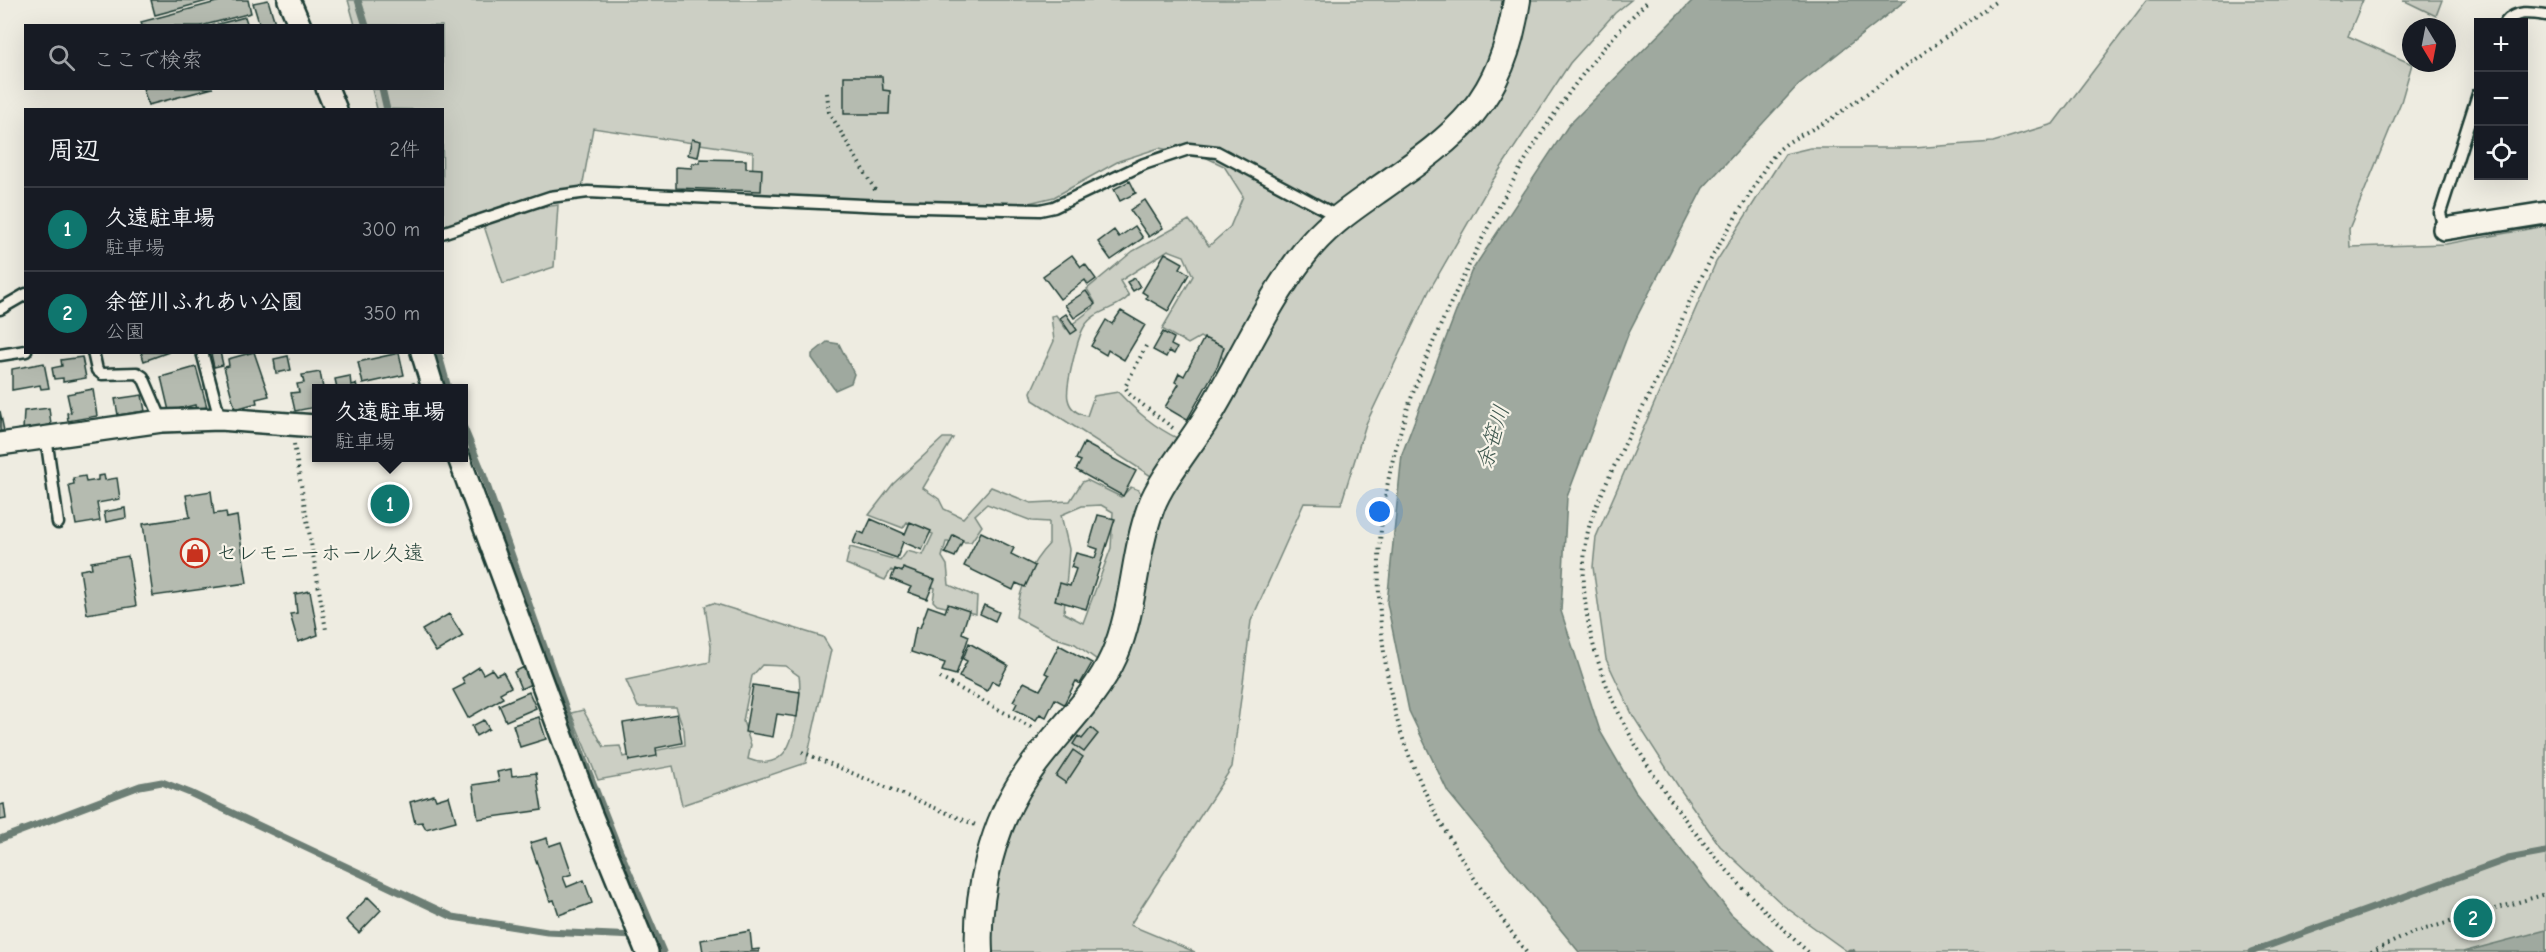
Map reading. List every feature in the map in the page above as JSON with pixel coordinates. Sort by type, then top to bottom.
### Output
[{"type":"street","points":[[289,0],[299,24]]},
{"type":"street","points":[[979,952],[979,913],[984,883],[998,834],[1026,774],[1096,687],[1114,656],[1132,601],[1140,542],[1152,504],[1193,440],[1269,304],[1305,252],[1339,217],[1439,147],[1466,122],[1494,83],[1512,34],[1517,0]]},
{"type":"street","points":[[328,90],[335,108]]},
{"type":"street","points":[[2444,229],[2546,213]]},
{"type":"street","points":[[423,354],[432,384]]},
{"type":"street","points":[[0,444],[162,421],[220,419],[312,426]]},
{"type":"street","points":[[460,462],[590,812],[647,952]]},
{"type":"lane","points":[[2510,18],[2528,12],[2546,15]]},
{"type":"lane","points":[[2444,229],[2440,213],[2474,107]]},
{"type":"lane","points":[[444,231],[500,212],[570,193],[1040,210],[1053,207],[1144,164],[1189,149],[1216,152],[1339,217]]},
{"type":"lane","points":[[0,309],[24,295]]},
{"type":"lane","points":[[0,355],[24,351]]},
{"type":"lane","points":[[93,354],[97,370],[102,374],[137,373],[143,377],[162,421]]},
{"type":"lane","points":[[203,354],[220,419]]},
{"type":"lane","points":[[46,437],[58,523]]},
{"type":"path","points":[[1526,952],[1475,879],[1443,827],[1413,765],[1399,726],[1386,673],[1378,601],[1378,544],[1384,493],[1401,428],[1440,324],[1519,171],[1549,122],[1594,61],[1649,0]]},
{"type":"path","points":[[1808,952],[1767,915],[1722,866],[1682,815],[1626,725],[1601,673],[1593,638],[1584,578],[1586,538],[1591,518],[1614,465],[1666,360],[1690,301],[1719,243],[1779,150],[1826,122],[1998,0]]},
{"type":"path","points":[[827,93],[829,112],[884,206]]},
{"type":"path","points":[[1146,346],[1125,387],[1130,395],[1159,419],[1193,440]]},
{"type":"path","points":[[290,424],[326,630]]},
{"type":"path","points":[[940,678],[1054,739]]},
{"type":"path","points":[[802,752],[998,834]]},
{"type":"path","points":[[2370,952],[2412,933],[2546,894]]},
{"type":"shaded area","points":[[348,0],[1631,0],[1615,13],[1570,63],[1491,183],[1429,291],[1366,424],[1341,504],[1304,503],[1251,621],[1232,767],[1130,925],[1195,952],[986,952],[994,876],[1013,818],[1115,673],[1075,644],[1053,637],[1016,617],[1026,578],[1036,560],[1049,544],[1049,522],[1032,521],[987,504],[975,515],[982,526],[971,542],[946,542],[942,557],[947,565],[949,585],[977,597],[976,614],[937,605],[933,601],[935,588],[891,570],[885,580],[846,564],[850,547],[900,561],[907,551],[923,555],[933,534],[907,522],[903,528],[869,515],[893,484],[943,438],[953,438],[923,488],[939,499],[944,509],[963,518],[991,487],[1031,503],[1070,501],[1082,482],[1087,480],[1121,497],[1131,487],[1139,490],[1143,500],[1234,382],[1216,345],[1200,337],[1188,344],[1162,329],[1193,276],[1184,256],[1168,250],[1120,281],[1129,296],[1094,317],[1084,327],[1068,384],[1069,403],[1081,414],[1087,416],[1094,396],[1118,392],[1146,418],[1179,439],[1154,478],[1033,400],[1031,392],[1054,341],[1051,316],[1056,315],[1066,329],[1093,308],[1095,302],[1087,289],[1133,251],[1189,220],[1209,246],[1230,227],[1243,196],[1224,166],[1205,157],[1159,148],[1119,161],[1054,197],[1016,206],[752,194],[753,152],[593,128],[582,188],[549,191],[444,226],[444,108],[377,108],[372,90],[444,90],[444,24],[355,24]],"holes":[[[1101,505],[1113,512],[1111,548],[1083,623],[1064,613],[1069,549],[1061,515],[1082,506]]]},
{"type":"shaded area","points":[[2147,0],[2363,0],[2348,36],[2402,60],[2402,72],[2410,72],[2401,102],[2349,229],[2350,247],[2446,244],[2546,226],[2546,952],[1848,952],[1784,906],[1720,846],[1633,716],[1606,659],[1593,567],[1596,537],[1716,262],[1785,154],[1810,148],[1914,148],[1993,142],[2053,124]]},
{"type":"shaded area","points":[[2403,0],[2442,0],[2436,16]]},
{"type":"shaded area","points":[[558,205],[554,267],[503,284],[484,226],[515,211]]},
{"type":"shaded area","points":[[713,603],[823,637],[831,650],[806,763],[682,805],[673,766],[598,780],[571,713],[583,710],[604,747],[620,746],[623,757],[685,745],[684,730],[676,707],[638,707],[626,680],[710,662],[711,646],[705,606]],"holes":[[[762,665],[785,666],[799,676],[800,683],[797,717],[791,739],[783,754],[775,760],[757,762],[748,759],[751,745],[743,721],[752,676]]]},
{"type":"water","name":"余笹川","points":[[1693,0],[1906,0],[1799,84],[1703,188],[1629,332],[1567,497],[1561,611],[1600,731],[1635,791],[1731,914],[1774,952],[1579,952],[1448,792],[1409,711],[1387,603],[1402,454],[1471,272],[1568,126]]},
{"type":"water","points":[[827,342],[839,344],[854,374],[851,383],[835,390],[812,358],[812,354]]},
{"type":"water","points":[[2546,930],[2546,952],[2463,952]]},
{"type":"building","points":[[151,0],[211,0],[155,15]]},
{"type":"building","points":[[224,0],[248,0],[251,13],[209,24],[142,24],[141,22]]},
{"type":"building","points":[[268,0],[275,24],[259,24],[253,3]]},
{"type":"building","points":[[245,17],[247,24],[219,24]]},
{"type":"building","points":[[844,76],[882,76],[883,90],[890,91],[889,114],[844,114]]},
{"type":"building","points":[[144,90],[205,90],[148,105]]},
{"type":"building","points":[[692,139],[701,141],[698,157],[688,155]]},
{"type":"building","points":[[700,159],[746,160],[746,168],[762,169],[761,191],[676,188],[676,167],[692,168],[692,163],[700,163]]},
{"type":"building","points":[[1130,181],[1136,193],[1120,201],[1114,189]]},
{"type":"building","points":[[1145,200],[1163,228],[1149,237],[1130,210]]},
{"type":"building","points":[[1135,226],[1143,238],[1111,260],[1098,242],[1114,230],[1119,237]]},
{"type":"building","points":[[1165,253],[1183,263],[1180,268],[1189,274],[1168,311],[1146,298],[1147,295],[1142,292]]},
{"type":"building","points":[[1072,255],[1081,267],[1085,264],[1096,279],[1088,285],[1085,280],[1060,299],[1043,276]]},
{"type":"building","points":[[1135,278],[1140,287],[1133,291],[1127,282]]},
{"type":"building","points":[[1086,291],[1095,304],[1074,318],[1065,305]]},
{"type":"building","points":[[1121,311],[1145,325],[1124,360],[1108,350],[1106,355],[1091,346],[1106,320],[1112,324]]},
{"type":"building","points":[[1066,314],[1077,330],[1071,334],[1060,318]]},
{"type":"building","points":[[1163,332],[1174,338],[1171,345],[1177,348],[1174,354],[1169,351],[1166,357],[1153,350]]},
{"type":"building","points":[[1204,338],[1224,347],[1218,365],[1187,420],[1165,407],[1179,384],[1175,382],[1179,373],[1184,376]]},
{"type":"building","points":[[142,354],[163,354],[144,361]]},
{"type":"building","points":[[211,354],[220,354],[223,365],[214,367]]},
{"type":"building","points":[[255,354],[269,396],[256,399],[257,403],[235,409],[224,367],[229,366],[228,359]]},
{"type":"building","points":[[399,354],[404,375],[363,384],[358,362]]},
{"type":"building","points":[[288,356],[291,370],[276,373],[274,359]]},
{"type":"building","points":[[82,357],[86,378],[63,382],[63,378],[54,379],[52,368],[62,366],[61,360]]},
{"type":"building","points":[[44,363],[49,388],[41,389],[40,385],[12,390],[12,369]]},
{"type":"building","points":[[196,367],[207,407],[196,410],[195,405],[169,411],[161,377]]},
{"type":"building","points":[[320,372],[322,384],[312,384],[312,408],[295,411],[291,393],[299,392],[297,384],[304,383],[302,375]]},
{"type":"building","points":[[350,376],[351,384],[336,384],[335,379]]},
{"type":"building","points":[[93,389],[97,416],[68,421],[67,413],[71,412],[67,394]]},
{"type":"building","points":[[142,395],[145,411],[118,415],[115,399]]},
{"type":"building","points":[[49,408],[51,425],[23,430],[24,411]]},
{"type":"building","points":[[0,411],[4,431],[0,431]]},
{"type":"building","points":[[1084,443],[1136,471],[1123,496],[1076,470],[1081,461],[1076,459]]},
{"type":"building","points":[[104,475],[105,480],[117,478],[120,499],[97,503],[100,521],[76,525],[69,485],[74,484],[73,478],[85,476],[86,482],[98,480],[98,476]]},
{"type":"building","name":"セレモニーホール久遠","points":[[211,491],[214,514],[226,512],[227,518],[237,516],[247,583],[153,596],[143,524],[190,517],[186,495]]},
{"type":"building","points":[[125,508],[126,518],[106,522],[104,512]]},
{"type":"building","points":[[1098,515],[1115,519],[1086,609],[1055,600],[1060,583],[1070,586],[1076,569],[1071,567],[1076,553],[1095,558],[1098,549],[1089,546]]},
{"type":"building","points":[[871,519],[905,534],[910,522],[931,531],[922,550],[903,542],[897,558],[853,543],[858,531],[864,534]]},
{"type":"building","points":[[981,532],[1014,548],[1011,554],[1035,566],[1025,587],[1016,583],[1013,590],[964,566]]},
{"type":"building","points":[[953,535],[963,540],[955,557],[945,553]]},
{"type":"building","points":[[128,556],[136,606],[87,614],[80,570],[92,568],[91,562]]},
{"type":"building","points":[[903,568],[935,580],[927,599],[908,592],[911,587],[891,579],[895,569],[902,572]]},
{"type":"building","points":[[310,591],[318,635],[298,642],[290,614],[297,613],[295,594]]},
{"type":"building","points":[[948,604],[969,611],[962,633],[969,636],[956,675],[942,671],[945,663],[911,652],[916,627],[920,628],[928,606],[945,612]]},
{"type":"building","points":[[984,605],[999,612],[995,621],[980,614]]},
{"type":"building","points":[[449,614],[463,636],[436,652],[422,630]]},
{"type":"building","points":[[969,643],[1008,665],[998,684],[992,681],[987,691],[959,677],[967,661],[963,659]]},
{"type":"building","points":[[1059,645],[1092,663],[1080,684],[1076,681],[1064,704],[1055,699],[1046,717],[1040,714],[1036,720],[1014,709],[1017,703],[1013,701],[1024,682],[1040,690],[1049,675],[1045,673]]},
{"type":"building","points":[[479,667],[483,674],[492,669],[496,675],[503,672],[511,687],[500,693],[503,698],[468,718],[453,690],[465,684],[462,678]]},
{"type":"building","points":[[524,667],[531,684],[521,689],[514,672]]},
{"type":"building","points":[[753,685],[800,692],[797,717],[777,714],[773,737],[745,732]]},
{"type":"building","points":[[529,692],[536,708],[506,721],[499,705]]},
{"type":"building","points":[[677,714],[682,743],[656,748],[657,756],[629,761],[623,723]]},
{"type":"building","points":[[539,717],[546,739],[520,747],[513,725]]},
{"type":"building","points":[[484,720],[489,729],[476,736],[472,726]]},
{"type":"building","points":[[1091,728],[1098,734],[1084,752],[1073,744],[1078,736],[1082,739]]},
{"type":"building","points":[[1073,750],[1083,757],[1066,783],[1056,776]]},
{"type":"building","points":[[511,769],[512,776],[536,773],[542,810],[478,819],[473,785],[499,781],[497,772]]},
{"type":"building","points":[[434,795],[436,800],[449,796],[456,821],[426,829],[422,822],[415,823],[410,802]]},
{"type":"building","points":[[4,804],[6,819],[0,820],[0,805]]},
{"type":"building","points":[[547,838],[549,846],[561,842],[572,874],[563,877],[567,887],[584,880],[592,903],[559,915],[554,900],[550,901],[530,843]]},
{"type":"building","points":[[368,897],[381,910],[359,933],[346,920]]},
{"type":"building","points":[[750,931],[752,950],[759,949],[759,952],[703,952],[701,940]]},
{"type":"waterway","points":[[358,0],[365,24]]},
{"type":"waterway","points":[[382,90],[387,108]]},
{"type":"waterway","points":[[439,354],[447,384]]},
{"type":"waterway","points":[[468,438],[482,471],[584,760],[663,952]]},
{"type":"waterway","points":[[0,839],[140,786],[162,782],[190,793],[453,917],[547,932],[657,937]]},
{"type":"waterway","points":[[2251,952],[2508,859],[2546,852]]},
{"type":"place","name":"久遠駐車場","points":[[390,504]]},
{"type":"place","name":"セレモニーホール久遠","points":[[195,553]]},
{"type":"place","name":"余笹川ふれあい公園","points":[[2473,918]]}]
